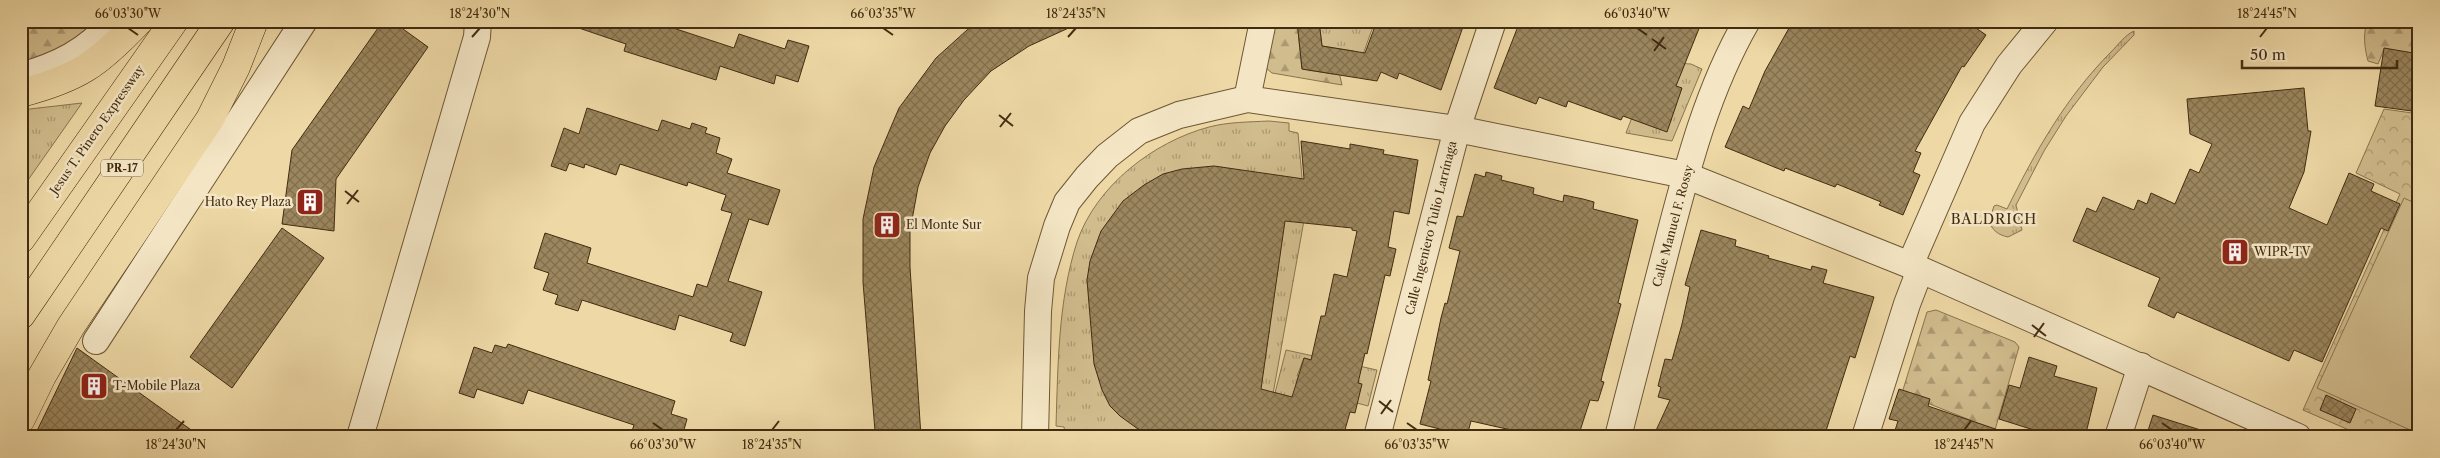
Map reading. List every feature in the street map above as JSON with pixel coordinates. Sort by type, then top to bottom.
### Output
[{"type":"highway","points":[[21,93],[56,84],[80,73],[111,51],[139,21]]},
{"type":"highway","name":"Jesus T. Pinero Expressway","points":[[21,239],[174,21]]},
{"type":"highway","name":"PR-17","points":[[21,315],[221,21]]},
{"type":"highway","points":[[21,420],[42,376],[71,326],[210,118],[236,67],[254,21]]},
{"type":"street","points":[[21,76],[54,66],[78,54],[113,21]]},
{"type":"street","points":[[96,341],[304,21]]},
{"type":"street","points":[[360,437],[476,37],[478,21]]},
{"type":"street","points":[[1247,99],[1263,21]]},
{"type":"street","name":"Calle Ingeniero Tulio Larrínaga","points":[[1377,437],[1457,129],[1493,21]]},
{"type":"street","name":"Calle Manuel F. Rossy","points":[[1618,437],[1685,175],[1706,111],[1736,40],[1747,21]]},
{"type":"street","points":[[1866,437],[1907,304],[1915,268],[1972,123],[2009,65],[2045,21]]},
{"type":"street","points":[[1035,437],[1038,311],[1041,278],[1057,226],[1068,202],[1087,176],[1107,156],[1139,131],[1179,115],[1247,99],[1457,129],[1685,175],[1915,268],[2141,366],[2298,437]]},
{"type":"street","points":[[2118,437],[2141,366]]},
{"type":"green space","points":[[21,21],[106,21],[78,48],[21,69]]},
{"type":"green space","points":[[1275,21],[1297,21],[1302,69],[1333,74],[1339,72],[1342,85],[1272,73],[1266,68]]},
{"type":"green space","points":[[1319,21],[1375,21],[1361,60],[1354,51],[1322,46]]},
{"type":"green space","points":[[2368,21],[2419,21],[2419,54],[2384,49],[2378,64],[2368,61],[2365,36]]},
{"type":"green space","points":[[2134,31],[2134,35],[2103,67],[2066,116],[2044,151],[2016,205],[2022,230],[2008,237],[2001,235],[1992,227],[1989,221],[1994,206],[1997,205],[2007,209],[2040,146],[2066,106],[2095,69]]},
{"type":"green space","points":[[1653,62],[1691,64],[1702,69],[1672,141],[1626,133]]},
{"type":"green space","points":[[82,103],[21,190],[21,110]]},
{"type":"green space","points":[[2384,109],[2419,114],[2419,437],[2365,437],[2303,410],[2400,194],[2356,173]]},
{"type":"green space","points":[[1269,121],[1289,123],[1289,131],[1298,133],[1305,210],[1268,422],[1278,437],[1066,437],[1064,427],[1056,426],[1060,333],[1066,287],[1077,242],[1086,222],[1098,203],[1112,185],[1129,169],[1167,143],[1216,125]]},
{"type":"green space","points":[[2404,198],[2419,205],[2419,434],[2317,388]]},
{"type":"green space","points":[[1936,310],[2015,342],[2019,347],[1995,430],[1902,393],[1927,312]]},
{"type":"green space","points":[[1286,350],[1377,370],[1368,406],[1357,403],[1358,383],[1324,363],[1304,358],[1297,376],[1313,380],[1308,401],[1275,393]]},
{"type":"building","points":[[383,21],[392,21],[428,47],[336,179],[334,231],[282,224],[292,150]]},
{"type":"building","points":[[568,21],[652,21],[734,48],[739,34],[785,49],[788,40],[809,46],[798,82],[776,75],[774,84],[720,66],[716,80],[624,51],[626,44],[567,24]]},
{"type":"building","name":"El Monte Sur","points":[[980,21],[1084,21],[1029,46],[991,71],[964,100],[945,126],[930,153],[918,187],[910,231],[910,267],[921,437],[900,437],[899,430],[875,431],[863,282],[863,219],[874,167],[899,108],[936,58]]},
{"type":"building","points":[[1297,21],[1319,21],[1322,46],[1365,53],[1377,21],[1465,21],[1441,90],[1399,73],[1397,79],[1381,72],[1377,81],[1302,69]]},
{"type":"building","points":[[1520,21],[1702,21],[1676,86],[1682,88],[1667,132],[1623,116],[1621,120],[1568,101],[1566,107],[1539,97],[1536,104],[1494,88]]},
{"type":"building","points":[[1793,21],[1966,21],[1986,35],[1964,67],[1962,66],[1915,151],[1921,153],[1913,172],[1920,175],[1903,215],[1879,205],[1881,202],[1837,184],[1835,187],[1785,168],[1784,171],[1725,147],[1743,106],[1749,109],[1765,71]]},
{"type":"building","points":[[2384,48],[2419,54],[2419,112],[2375,106]]},
{"type":"building","name":"WIPR-TV","points":[[2304,88],[2308,131],[2311,131],[2304,172],[2289,208],[2327,225],[2349,173],[2374,184],[2371,191],[2400,204],[2388,231],[2381,228],[2322,362],[2294,350],[2289,361],[2177,312],[2174,318],[2148,306],[2160,278],[2073,241],[2087,208],[2096,212],[2103,197],[2134,210],[2138,200],[2147,204],[2151,193],[2175,204],[2190,169],[2199,173],[2212,144],[2190,134],[2187,99]]},
{"type":"building","points":[[587,108],[658,131],[662,120],[690,129],[692,123],[707,128],[705,133],[720,138],[716,153],[732,159],[727,173],[780,190],[768,225],[749,219],[728,281],[762,292],[745,346],[730,341],[733,333],[679,315],[675,330],[582,300],[578,311],[555,304],[558,295],[543,290],[549,273],[534,268],[545,233],[591,248],[587,263],[693,297],[697,284],[707,287],[732,213],[721,210],[726,195],[688,182],[687,186],[620,164],[616,175],[585,164],[584,168],[569,163],[566,171],[551,166],[564,128],[579,134]]},
{"type":"building","points":[[1301,141],[1350,149],[1350,144],[1384,150],[1383,154],[1418,160],[1409,214],[1394,211],[1388,247],[1396,249],[1390,276],[1385,275],[1367,354],[1365,353],[1358,383],[1362,384],[1355,413],[1350,412],[1343,437],[1157,437],[1138,429],[1110,406],[1102,390],[1094,364],[1087,280],[1090,261],[1101,231],[1123,201],[1144,185],[1163,174],[1182,169],[1214,166],[1304,179]],"holes":[[[1285,221],[1352,228],[1352,230],[1357,231],[1347,277],[1334,274],[1325,316],[1321,316],[1311,360],[1304,358],[1292,397],[1261,389]]]},
{"type":"building","points":[[1486,172],[1502,176],[1501,180],[1534,188],[1533,194],[1563,202],[1564,195],[1583,199],[1594,202],[1593,209],[1638,220],[1618,303],[1621,304],[1602,376],[1601,381],[1604,382],[1598,401],[1590,400],[1578,437],[1529,437],[1520,434],[1520,432],[1471,421],[1467,436],[1420,424],[1431,381],[1428,380],[1441,318],[1445,303],[1447,304],[1460,251],[1449,248],[1457,216],[1463,217],[1475,174],[1485,177]]},
{"type":"building","points":[[282,228],[324,258],[232,388],[190,357]]},
{"type":"building","points":[[1701,230],[1736,240],[1735,246],[1769,256],[1768,258],[1811,270],[1812,266],[1827,270],[1823,283],[1874,297],[1855,358],[1850,356],[1824,437],[1791,437],[1764,429],[1762,437],[1653,437],[1670,400],[1658,397],[1661,387],[1658,386],[1665,359],[1672,360],[1682,324],[1690,287],[1685,285]]},
{"type":"building","points":[[508,344],[675,401],[671,414],[687,419],[682,437],[630,437],[634,425],[528,390],[523,404],[477,389],[474,398],[459,393],[474,347],[492,353],[495,345],[506,348]]},
{"type":"building","name":"T-Mobile Plaza","points":[[77,348],[102,366],[201,437],[34,437]]},
{"type":"building","points":[[2029,357],[2057,366],[2054,376],[2097,388],[2085,437],[2056,437],[1999,419],[2009,385],[2020,388]]},
{"type":"building","points":[[1899,389],[1930,399],[1928,406],[2010,434],[2010,437],[1893,437],[1898,421],[1889,419]]},
{"type":"building","points":[[2326,395],[2356,409],[2350,423],[2320,410]]},
{"type":"building","points":[[2153,415],[2210,433],[2209,437],[2146,437]]},
{"type":"place","name":"Hato Rey Plaza","points":[[310,202]]},
{"type":"place","name":"El Monte Sur","points":[[887,225]]},
{"type":"place","name":"WIPR-TV","points":[[2235,252]]},
{"type":"place","name":"T-Mobile Plaza","points":[[94,386]]},
{"type":"district","name":"BALDRICH","points":[[1994,219]]}]
